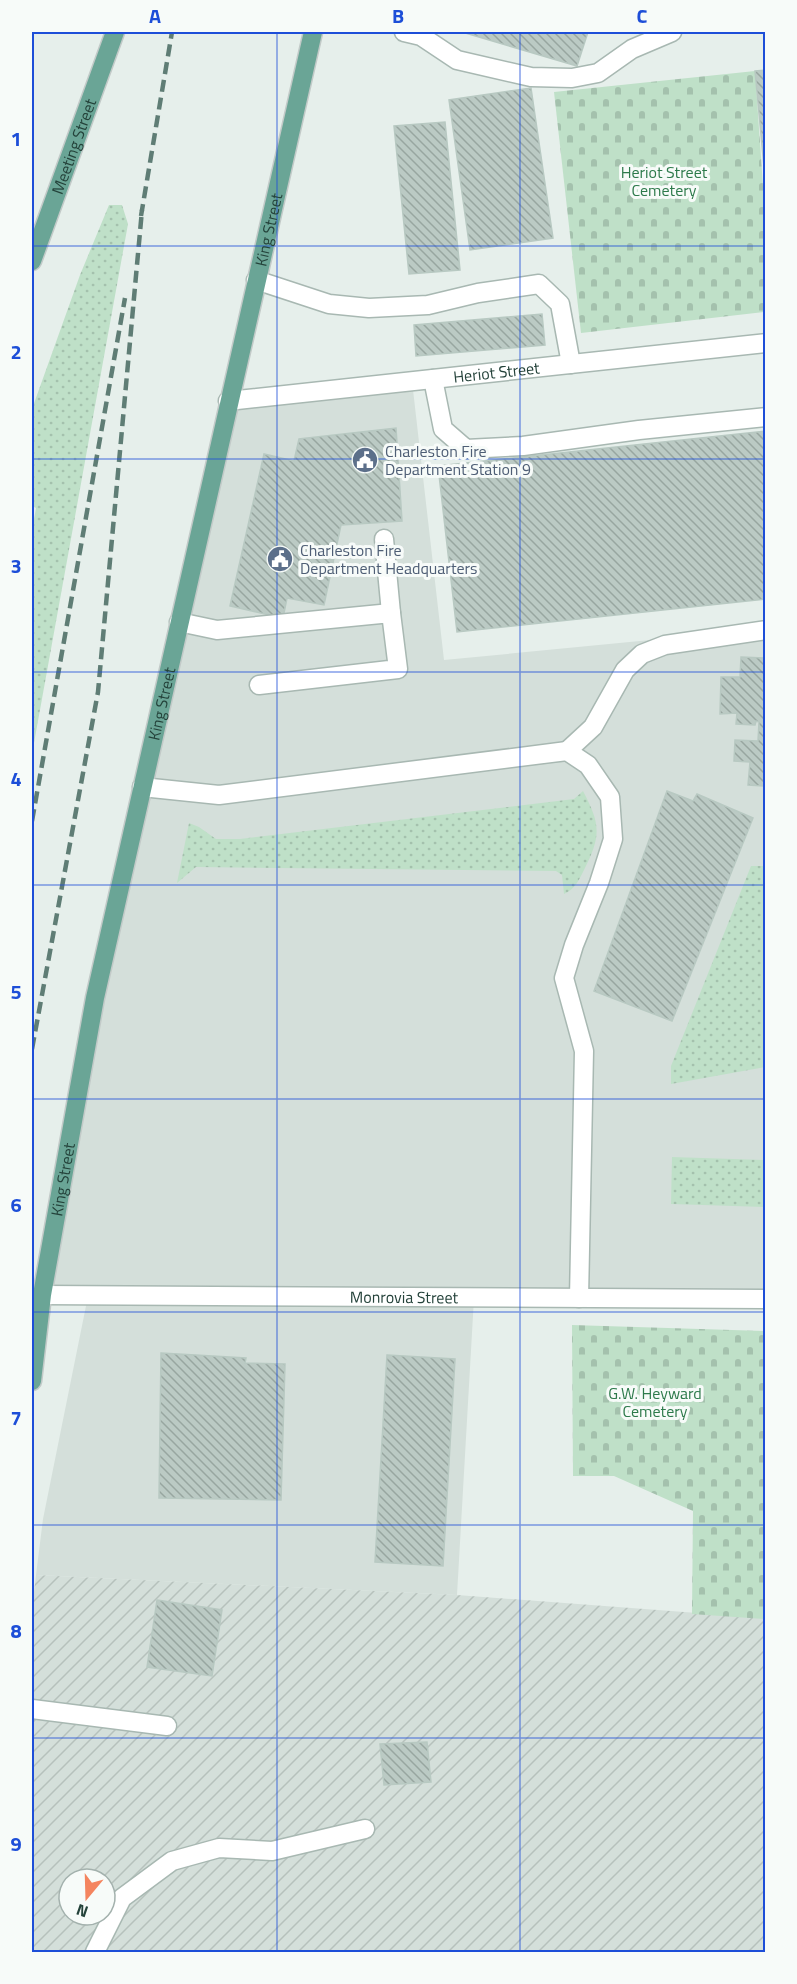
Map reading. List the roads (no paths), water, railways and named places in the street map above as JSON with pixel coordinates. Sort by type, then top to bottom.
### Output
[{"type":"main road","name":"Meeting Street","points":[[32,261],[115,32]]},
{"type":"main road","name":"King Street","points":[[32,1381],[42,1295],[95,998],[313,32]]},
{"type":"street","points":[[416,33],[457,60],[531,77],[572,78],[598,73],[632,49],[672,32]]},
{"type":"street","points":[[256,280],[328,304],[369,308],[428,305],[478,293],[539,285],[560,304],[570,364]]},
{"type":"street","name":"Heriot Street","points":[[228,401],[765,343]]},
{"type":"street","points":[[433,379],[443,429],[466,449],[523,446],[639,430],[765,417]]},
{"type":"street","points":[[259,685],[398,669],[384,539]]},
{"type":"street","points":[[179,622],[218,630],[391,613]]},
{"type":"street","points":[[142,787],[219,795],[567,751],[593,727],[625,670],[642,654],[665,645],[765,630]]},
{"type":"street","points":[[567,751],[588,765],[610,797],[613,839],[564,978],[584,1051],[579,1298]]},
{"type":"street","name":"Monrovia Street","points":[[42,1295],[765,1299]]},
{"type":"street","points":[[32,1709],[167,1726]]},
{"type":"street","points":[[95,1953],[122,1898],[172,1861],[219,1848],[272,1851],[364,1829]]},
{"type":"railway","points":[[141,216],[172,32]]},
{"type":"railway","points":[[32,1049],[98,692],[142,210]]},
{"type":"railway","points":[[32,821],[125,298]]},
{"type":"place","name":"Charleston Fire Department Station 9","points":[[365,460]]},
{"type":"place","name":"Charleston Fire Department Headquarters","points":[[280,559]]},
{"type":"park label","name":"Heriot Street Cemetery","points":[[664,181]]},
{"type":"park label","name":"G.W. Heyward Cemetery","points":[[655,1402]]}]
